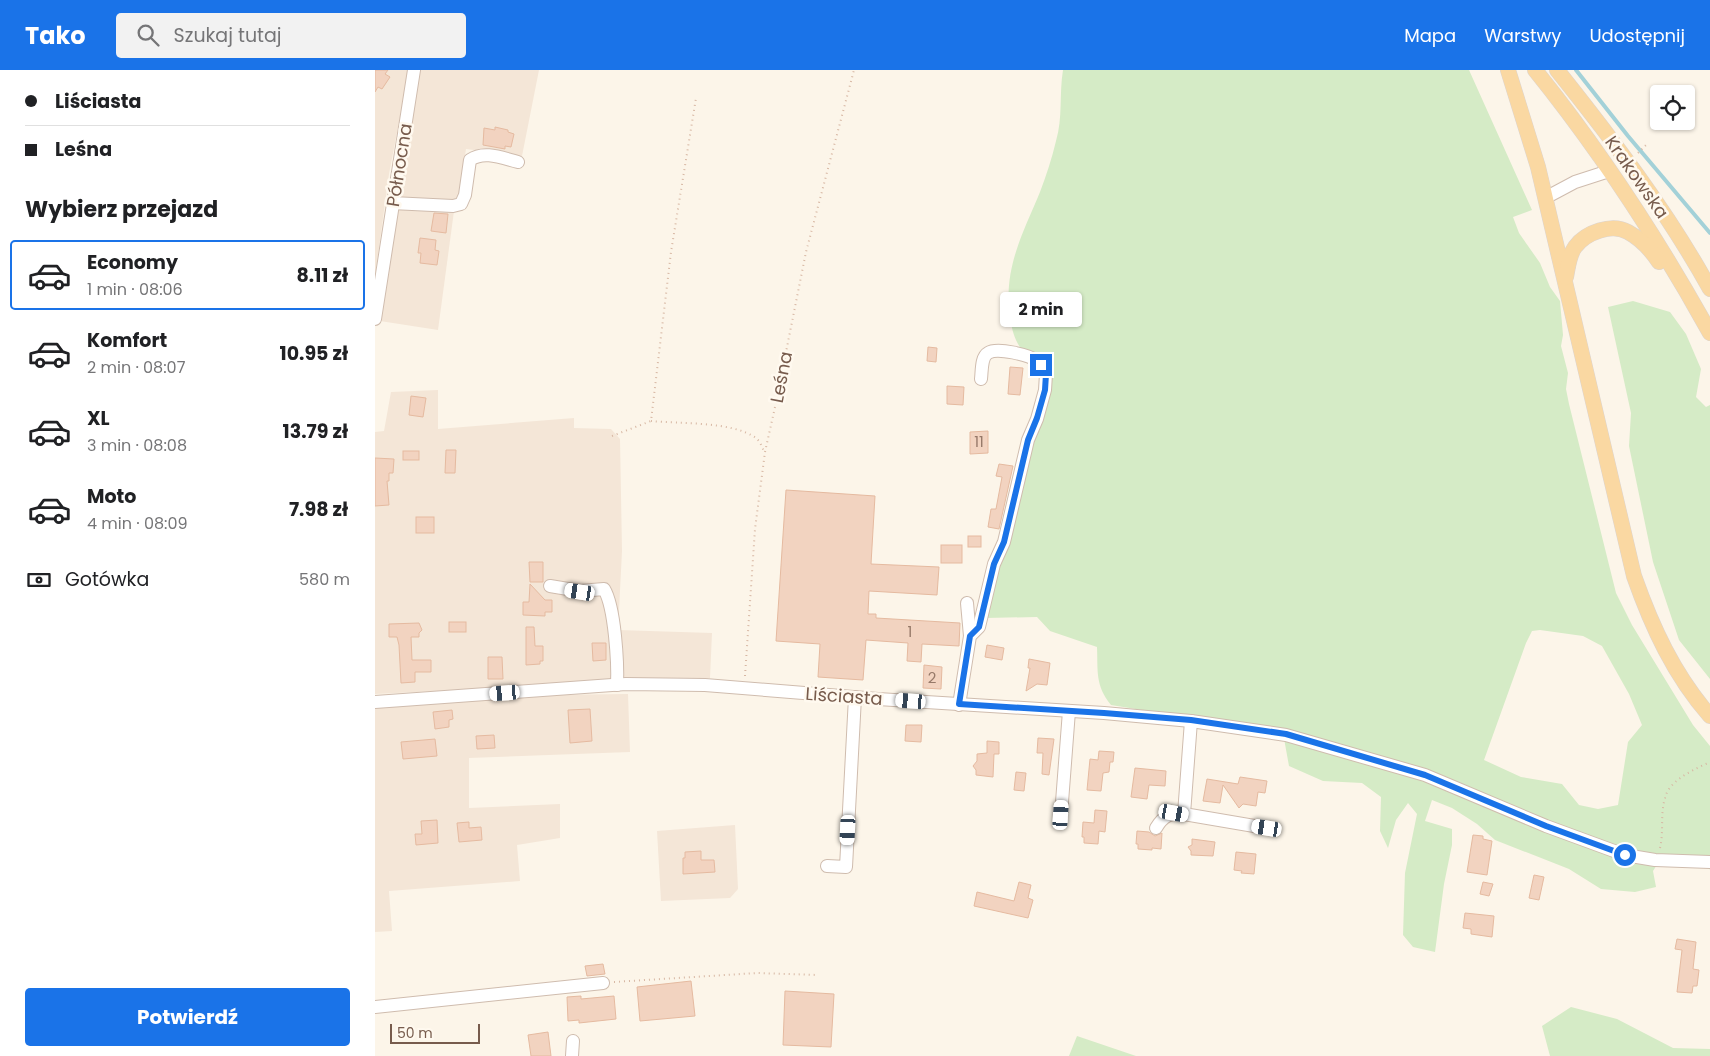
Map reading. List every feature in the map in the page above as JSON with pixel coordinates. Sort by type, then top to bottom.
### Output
[{"type":"main road","points":[[1508,70],[1517,94],[1545,198],[1634,576],[1645,607],[1670,660],[1685,684],[1710,716]]},
{"type":"main road","points":[[1535,70],[1609,171],[1675,272],[1710,334]]},
{"type":"main road","name":"Krakowska","points":[[1557,70],[1589,110],[1654,200],[1696,263],[1710,289]]},
{"type":"main road","points":[[1565,281],[1569,261],[1575,248],[1583,239],[1593,232],[1606,229],[1627,231],[1649,248],[1710,334]]},
{"type":"street","name":"Północna","points":[[375,319],[377,288],[414,70]]},
{"type":"street","points":[[392,203],[453,206],[461,204],[465,195],[470,160],[477,155],[490,155],[518,162]]},
{"type":"street","points":[[1545,198],[1575,182],[1609,171]]},
{"type":"street","points":[[970,636],[979,627],[994,564],[1004,542],[1028,440],[1045,390],[1046,374],[1041,365],[1028,357],[1007,351],[994,351],[989,352],[984,357],[981,379]]},
{"type":"street","points":[[549,586],[580,592],[604,589],[608,596],[613,626],[617,685]]},
{"type":"street","points":[[959,704],[970,636],[967,603]]},
{"type":"street","name":"Liściasta","points":[[375,702],[617,685],[705,685],[1191,720],[1286,734],[1425,775],[1546,826],[1625,855],[1655,860],[1710,862]]},
{"type":"street","points":[[827,866],[846,868],[855,697]]},
{"type":"street","points":[[1061,815],[1069,711]]},
{"type":"street","points":[[1184,814],[1191,720]]},
{"type":"street","points":[[1157,828],[1161,819],[1174,813],[1267,828]]},
{"type":"street","points":[[375,1007],[603,983]]},
{"type":"street","points":[[572,1056],[573,1041]]},
{"type":"path","name":"Leśna","points":[[744,689],[755,529],[765,452],[806,252],[854,70]]},
{"type":"path","points":[[651,422],[671,252],[696,98]]},
{"type":"path","points":[[1635,157],[1648,143]]},
{"type":"path","points":[[612,436],[651,422],[721,427],[746,433],[757,439],[765,452]]},
{"type":"path","points":[[1655,860],[1661,843],[1665,796],[1681,778],[1710,762]]},
{"type":"path","points":[[603,983],[757,973],[818,975]]},
{"type":"shaded area","points":[[375,70],[409,70],[389,174],[375,277]]},
{"type":"shaded area","points":[[418,70],[539,70],[522,156],[466,149],[458,199],[451,203],[396,200]]},
{"type":"shaded area","points":[[397,208],[454,211],[438,330],[380,321]]},
{"type":"shaded area","points":[[438,390],[438,429],[574,418],[574,428],[611,429],[620,439],[622,551],[618,630],[712,633],[710,678],[375,694],[375,432],[384,431],[391,392]]},
{"type":"shaded area","points":[[628,694],[630,752],[469,758],[469,808],[560,804],[560,838],[517,845],[520,881],[389,891],[392,931],[375,932],[375,708],[546,695]]},
{"type":"shaded area","points":[[735,825],[738,889],[730,898],[661,901],[657,831]]},
{"type":"green space","points":[[1063,70],[1469,70],[1532,210],[1513,217],[1519,233],[1540,263],[1550,287],[1560,301],[1563,335],[1561,346],[1568,373],[1566,389],[1616,593],[1632,625],[1693,725],[1710,746],[1710,870],[1707,863],[1660,860],[1653,871],[1656,887],[1635,892],[1601,889],[1569,869],[1495,840],[1477,824],[1452,808],[1432,800],[1425,821],[1452,829],[1452,845],[1444,884],[1435,952],[1413,947],[1403,935],[1405,873],[1417,814],[1408,803],[1396,820],[1388,848],[1380,831],[1381,797],[1362,783],[1323,781],[1289,766],[1283,733],[1111,705],[1100,684],[1097,647],[1050,631],[1037,617],[986,618],[993,581],[1010,537],[1024,485],[1032,440],[1047,407],[1049,383],[1016,341],[1011,322],[1009,282],[1021,237],[1040,192],[1053,154],[1058,132]],"holes":[[[1540,630],[1583,636],[1602,646],[1629,694],[1642,725],[1628,742],[1618,805],[1598,809],[1579,805],[1562,784],[1521,777],[1484,760],[1532,631]]]},
{"type":"green space","points":[[1633,301],[1670,312],[1686,334],[1701,369],[1696,397],[1706,407],[1710,405],[1710,679],[1679,640],[1653,562],[1629,446],[1631,413],[1608,307]]},
{"type":"green space","points":[[1571,1007],[1617,1019],[1673,1048],[1710,1049],[1710,1056],[1550,1056],[1542,1026]]},
{"type":"green space","points":[[1077,1036],[1136,1056],[1069,1056]]},
{"type":"building","points":[[375,70],[388,70],[385,74],[390,77],[382,89],[378,87],[375,92]]},
{"type":"building","points":[[495,127],[508,130],[508,132],[514,134],[511,147],[505,146],[505,149],[483,145],[484,128],[495,130]]},
{"type":"building","points":[[434,213],[448,214],[446,233],[431,231]]},
{"type":"building","points":[[420,238],[436,240],[435,250],[439,251],[437,265],[420,263],[421,253],[418,253]]},
{"type":"building","points":[[928,347],[937,348],[936,362],[927,361]]},
{"type":"building","points":[[1010,367],[1023,368],[1020,395],[1008,394]]},
{"type":"building","points":[[947,386],[964,387],[963,405],[947,404]]},
{"type":"building","points":[[411,396],[426,398],[423,417],[409,415]]},
{"type":"building","points":[[988,431],[988,453],[970,454],[970,432]]},
{"type":"building","points":[[446,450],[456,450],[455,473],[445,473]]},
{"type":"building","points":[[403,451],[419,451],[419,460],[403,460]]},
{"type":"building","points":[[375,458],[394,459],[393,473],[389,473],[389,481],[387,481],[389,505],[375,506]]},
{"type":"building","points":[[999,464],[1013,466],[999,529],[988,527],[991,509],[996,509],[1002,477],[996,476]]},
{"type":"building","points":[[786,490],[875,496],[871,564],[939,567],[937,595],[869,591],[868,614],[876,614],[876,618],[960,623],[959,646],[922,644],[921,662],[907,661],[908,643],[866,640],[863,680],[818,677],[820,644],[776,641]]},
{"type":"building","points":[[416,517],[434,517],[434,533],[416,533]]},
{"type":"building","points":[[968,536],[981,536],[981,547],[968,547]]},
{"type":"building","points":[[941,545],[962,545],[962,563],[941,563]]},
{"type":"building","points":[[529,562],[543,562],[543,582],[530,582]]},
{"type":"building","points":[[530,584],[545,600],[552,600],[552,612],[545,612],[545,616],[523,615],[523,602],[529,602]]},
{"type":"building","points":[[449,622],[466,622],[466,632],[449,632]]},
{"type":"building","points":[[419,623],[422,630],[419,633],[419,637],[411,637],[412,660],[431,660],[431,672],[415,672],[415,682],[401,683],[399,645],[397,637],[389,637],[389,624]]},
{"type":"building","points":[[526,627],[534,627],[535,646],[543,646],[543,661],[540,661],[540,664],[526,665]]},
{"type":"building","points":[[592,643],[606,643],[606,660],[593,661]]},
{"type":"building","points":[[987,645],[1004,648],[1002,660],[985,657]]},
{"type":"building","points":[[488,657],[502,657],[503,679],[488,679]]},
{"type":"building","points":[[1029,659],[1050,663],[1047,685],[1037,684],[1026,691],[1030,668],[1028,668]]},
{"type":"building","points":[[924,665],[942,667],[941,689],[923,688]]},
{"type":"building","points":[[590,709],[592,741],[570,743],[568,710]]},
{"type":"building","points":[[452,710],[453,719],[449,720],[449,727],[435,729],[433,712]]},
{"type":"building","points":[[906,725],[922,725],[921,742],[905,741]]},
{"type":"building","points":[[494,735],[495,748],[477,749],[476,736]]},
{"type":"building","points":[[1038,738],[1054,739],[1049,775],[1042,774],[1043,753],[1037,753]]},
{"type":"building","points":[[435,739],[437,756],[403,759],[401,742]]},
{"type":"building","points":[[987,741],[999,742],[999,754],[994,754],[993,777],[976,775],[976,770],[973,766],[977,761],[977,754],[987,753]]},
{"type":"building","points":[[1099,751],[1114,752],[1113,762],[1110,762],[1109,772],[1103,773],[1101,791],[1087,790],[1090,759],[1098,760]]},
{"type":"building","points":[[1135,768],[1166,771],[1165,786],[1149,785],[1147,799],[1131,797]]},
{"type":"building","points":[[1016,772],[1026,773],[1024,791],[1014,790]]},
{"type":"building","points":[[1240,777],[1267,781],[1265,793],[1258,792],[1256,806],[1243,804],[1239,808],[1223,785],[1220,803],[1203,801],[1207,779],[1238,784]]},
{"type":"building","points":[[1095,810],[1107,811],[1105,832],[1099,831],[1098,844],[1084,843],[1084,837],[1082,837],[1083,822],[1094,823]]},
{"type":"building","points":[[437,820],[438,843],[416,845],[415,834],[422,834],[421,821]]},
{"type":"building","points":[[469,822],[469,828],[481,827],[482,840],[459,842],[457,823]]},
{"type":"building","points":[[1137,831],[1149,832],[1155,836],[1162,833],[1161,849],[1138,849],[1138,844],[1136,844]]},
{"type":"building","points":[[1473,835],[1483,836],[1483,839],[1492,841],[1487,875],[1467,872]]},
{"type":"building","points":[[1192,839],[1215,842],[1213,856],[1191,855],[1188,847],[1192,845]]},
{"type":"building","points":[[701,851],[701,860],[714,860],[715,872],[683,874],[685,852]]},
{"type":"building","points":[[1236,852],[1256,854],[1254,874],[1241,873],[1242,871],[1234,870]]},
{"type":"building","points":[[1534,875],[1544,877],[1539,900],[1529,898]]},
{"type":"building","points":[[1019,882],[1031,885],[1028,898],[1033,900],[1028,918],[974,906],[977,892],[1014,901]]},
{"type":"building","points":[[1483,882],[1493,884],[1489,896],[1480,894]]},
{"type":"building","points":[[1465,913],[1494,916],[1492,937],[1471,934],[1471,929],[1463,928]]},
{"type":"building","points":[[1677,939],[1696,942],[1693,969],[1699,970],[1697,986],[1693,986],[1692,993],[1677,992],[1682,950],[1675,949]]},
{"type":"building","points":[[603,964],[605,974],[587,976],[585,966]]},
{"type":"building","points":[[691,981],[695,1016],[640,1021],[637,987]]},
{"type":"building","points":[[785,991],[834,994],[831,1047],[783,1045]]},
{"type":"building","points":[[581,996],[581,999],[614,996],[616,1019],[579,1023],[579,1020],[568,1021],[567,997]]},
{"type":"building","points":[[548,1032],[551,1056],[531,1056],[528,1035]]},
{"type":"waterway","points":[[1576,70],[1628,136],[1710,233]]},
{"type":"route","points":[[1041,365],[1046,374],[1045,390],[1028,440],[1004,542],[994,564],[979,627],[970,636],[959,704],[1191,720],[1286,734],[1425,775],[1546,826],[1625,855]]}]
